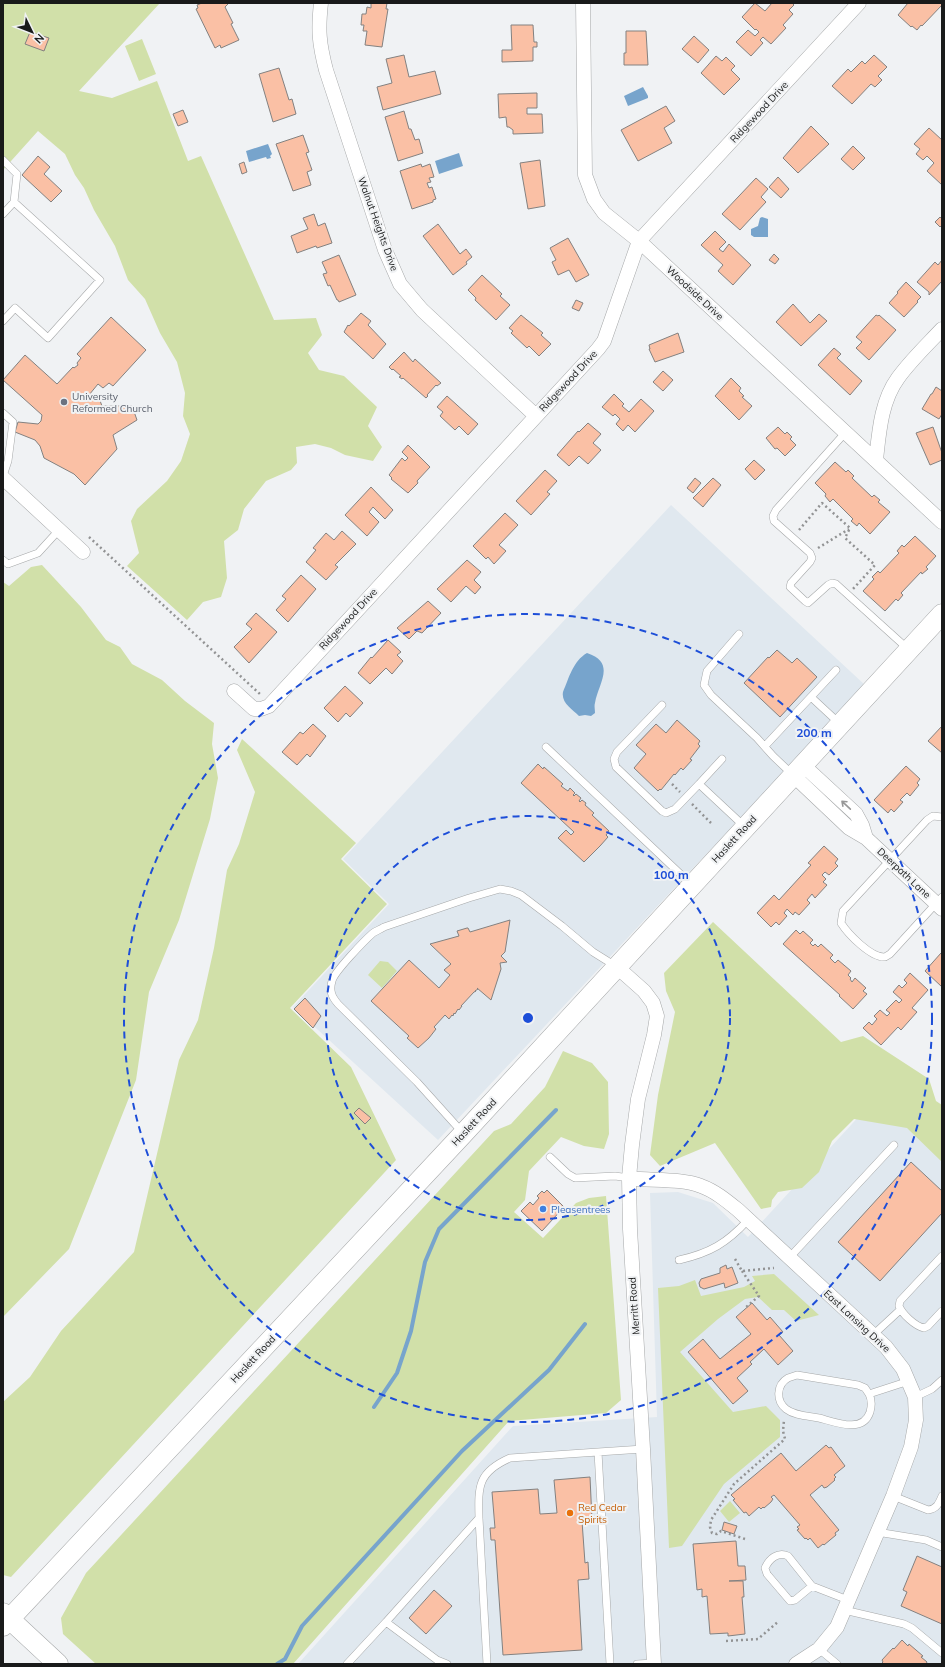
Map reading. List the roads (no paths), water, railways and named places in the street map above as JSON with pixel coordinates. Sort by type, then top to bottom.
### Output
[{"type":"main road","name":"Haslett Road","points":[[5,1620],[463,1134],[942,614]]},
{"type":"main road","points":[[5,1620],[58,1664]]},
{"type":"street","name":"Walnut Heights Drive","points":[[321,3],[318,30],[326,70],[385,250],[400,284],[422,310],[536,416]]},
{"type":"street","name":"Woodside Drive","points":[[583,3],[584,175],[594,199],[604,213],[639,241],[942,522]]},
{"type":"street","name":"Ridgewood Drive","points":[[234,691],[254,709],[261,709],[271,703],[598,349],[604,340],[639,241],[859,3]]},
{"type":"street","points":[[876,460],[880,425],[886,401],[898,378],[942,329]]},
{"type":"street","points":[[3,477],[83,552]]},
{"type":"street","name":"Deerpath Lane","points":[[798,770],[856,814],[862,825],[866,838],[889,860],[940,903]]},
{"type":"street","name":"Merritt Road","points":[[617,967],[644,991],[653,1003],[657,1016],[654,1035],[638,1099],[629,1178],[630,1230],[654,1664]]},
{"type":"street","name":"East Lansing Drive","points":[[629,1178],[687,1182],[701,1186],[726,1200],[874,1335],[895,1357],[909,1381],[915,1397],[916,1420],[911,1447],[893,1496],[837,1627],[819,1649],[796,1664]]},
{"type":"lane","points":[[3,160],[17,174],[14,202],[3,214]]},
{"type":"lane","points":[[3,321],[15,308],[48,338],[100,280],[14,202]]},
{"type":"lane","points":[[3,413],[13,422],[8,461],[3,477]]},
{"type":"lane","points":[[845,433],[776,510],[773,516],[774,521],[810,553],[812,558],[791,583],[790,587],[792,591],[808,603],[828,585],[832,583],[836,584],[909,650]]},
{"type":"lane","points":[[4,564],[38,553],[59,530]]},
{"type":"lane","points":[[739,634],[707,671],[704,685],[711,695],[765,746],[798,770]]},
{"type":"lane","points":[[765,746],[836,670]]},
{"type":"lane","points":[[811,697],[840,724]]},
{"type":"lane","points":[[662,705],[617,752],[614,759],[616,767],[662,811],[666,813],[675,809],[722,759]]},
{"type":"lane","points":[[546,747],[692,884]]},
{"type":"lane","points":[[699,784],[745,827]]},
{"type":"lane","points":[[940,903],[890,954],[885,957],[874,955],[845,929],[841,923],[843,911],[927,820],[933,816],[942,817]]},
{"type":"lane","points":[[463,1134],[417,1082],[338,1004],[332,996],[331,987],[332,979],[338,971],[374,933],[384,927],[500,889],[521,895],[593,952],[617,967]]},
{"type":"lane","points":[[789,1258],[894,1145]]},
{"type":"lane","points":[[550,1157],[568,1174],[575,1178],[615,1176],[629,1178]]},
{"type":"lane","points":[[679,1260],[698,1256],[714,1248],[736,1234],[748,1220]]},
{"type":"lane","points":[[942,1256],[900,1301],[898,1306],[900,1310],[918,1327],[924,1328],[928,1326],[942,1311]]},
{"type":"lane","points":[[874,1335],[900,1310]]},
{"type":"lane","points":[[797,1375],[858,1385],[865,1388],[869,1394],[872,1400],[872,1407],[868,1418],[863,1422],[852,1425],[791,1413],[782,1405],[779,1399],[781,1385],[788,1378],[797,1375]]},
{"type":"lane","points":[[915,1397],[932,1389],[942,1380]]},
{"type":"lane","points":[[869,1394],[909,1381]]},
{"type":"lane","points":[[487,1664],[478,1498],[480,1484],[488,1472],[498,1463],[510,1458],[643,1449]]},
{"type":"lane","points":[[598,1452],[610,1664]]},
{"type":"lane","points":[[893,1496],[928,1510],[934,1510],[942,1496]]},
{"type":"lane","points":[[347,1664],[479,1518]]},
{"type":"lane","points":[[877,1532],[926,1540],[942,1547]]},
{"type":"lane","points":[[812,1586],[795,1600],[790,1601],[767,1574],[765,1568],[768,1562],[777,1554],[783,1553],[788,1556],[812,1586],[846,1605],[912,1628],[942,1653]]},
{"type":"lane","points":[[386,1622],[437,1660],[447,1664]]},
{"type":"lane","points":[[819,1649],[837,1664]]},
{"type":"lane","points":[[637,1664],[654,1664]]},
{"type":"water","points":[[643,87],[648,98],[628,106],[624,96]]},
{"type":"water","points":[[268,144],[272,154],[270,156],[271,158],[267,159],[266,157],[249,162],[246,151]]},
{"type":"water","points":[[459,153],[463,166],[439,174],[435,161]]},
{"type":"water","points":[[762,217],[768,219],[768,237],[754,237],[751,235],[751,229],[758,226],[760,218]]},
{"type":"water","points":[[587,653],[596,657],[604,668],[602,681],[595,704],[595,713],[591,716],[579,716],[565,703],[563,692],[578,660]]},
{"type":"waterway","points":[[374,1407],[397,1373],[411,1331],[425,1262],[439,1229],[556,1110]]},
{"type":"waterway","points":[[277,1664],[285,1659],[302,1626],[462,1451],[549,1370],[585,1324]]},
{"type":"place","name":"University Reformed Church","points":[[64,402]]},
{"type":"place","name":"Pleasentrees","points":[[543,1209]]},
{"type":"place","name":"Red Cedar Spirits","points":[[570,1513]]}]
